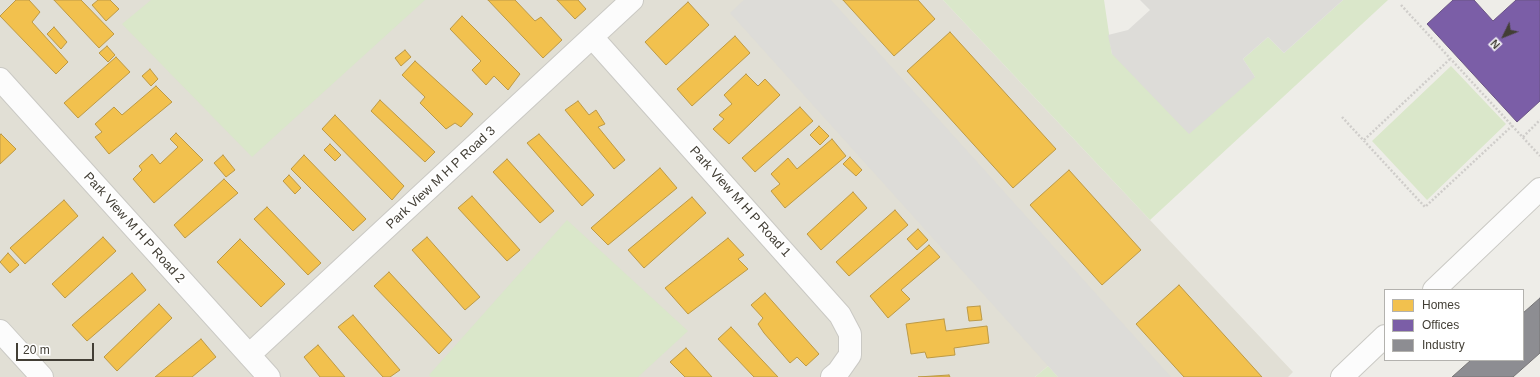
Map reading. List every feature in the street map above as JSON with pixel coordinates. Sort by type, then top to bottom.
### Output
[{"type":"street","name":"Park View M H P Road 3","points":[[249,355],[632,0]]},
{"type":"street","name":"Park View M H P Road 1","points":[[592,37],[840,315],[850,334],[850,355],[838,372],[832,377]]},
{"type":"street","name":"Park View M H P Road 2","points":[[0,79],[269,377]]},
{"type":"street","points":[[1435,289],[1540,189]]},
{"type":"street","points":[[0,331],[42,377]]},
{"type":"street","points":[[1342,377],[1384,337]]},
{"type":"path","points":[[1401,5],[1540,156]]},
{"type":"path","points":[[1364,140],[1451,58]]},
{"type":"path","points":[[1342,117],[1425,207],[1513,125]]},
{"type":"path","points":[[1523,137],[1540,120]]},
{"type":"shaded area","points":[[0,0],[943,0],[1293,372],[1288,377],[1058,377],[1048,366],[1035,377],[0,377]]},
{"type":"shaded area","points":[[744,0],[831,0],[1171,377],[1058,377],[730,13]]},
{"type":"shaded area","points":[[1140,0],[1343,0],[1284,53],[1268,37],[1243,59],[1255,77],[1189,134],[1112,54],[1108,35],[1128,30],[1150,10]]},
{"type":"green space","points":[[151,0],[425,0],[252,157],[122,24]]},
{"type":"green space","points":[[943,0],[1104,0],[1112,54],[1255,77],[1243,59],[1268,37],[1284,53],[1343,0],[1388,0],[1150,220]]},
{"type":"green space","points":[[1451,66],[1506,124],[1427,200],[1372,141]]},
{"type":"green space","points":[[567,220],[688,331],[638,377],[431,377],[429,375]]},
{"type":"green space","points":[[1048,366],[1058,377],[1035,377]]},
{"type":"building: Homes","points":[[16,0],[29,0],[40,12],[32,22],[68,62],[56,74],[0,16]]},
{"type":"building: Homes","points":[[54,0],[81,0],[114,34],[99,48]]},
{"type":"building: Homes","points":[[98,0],[110,0],[119,9],[106,21],[92,5]]},
{"type":"building: Homes","points":[[488,0],[515,0],[535,21],[541,17],[562,40],[543,58]]},
{"type":"building: Homes","points":[[557,0],[578,0],[586,9],[575,19]]},
{"type":"building: Homes","points":[[843,0],[918,0],[935,19],[894,56]]},
{"type":"building: Homes","points":[[688,2],[709,25],[666,65],[645,42]]},
{"type":"building: Homes","points":[[462,16],[520,74],[508,90],[494,76],[486,85],[472,70],[481,61],[450,29]]},
{"type":"building: Homes","points":[[54,27],[67,42],[61,49],[47,34]]},
{"type":"building: Homes","points":[[950,32],[1056,149],[1013,188],[907,71]]},
{"type":"building: Homes","points":[[735,36],[750,53],[692,106],[677,89]]},
{"type":"building: Homes","points":[[107,46],[115,55],[108,62],[99,53]]},
{"type":"building: Homes","points":[[405,50],[411,57],[401,66],[395,58]]},
{"type":"building: Homes","points":[[116,57],[130,72],[78,118],[64,103]]},
{"type":"building: Homes","points":[[415,61],[473,114],[461,127],[455,123],[446,129],[420,103],[425,97],[402,75]]},
{"type":"building: Homes","points":[[150,69],[158,79],[151,86],[142,76]]},
{"type":"building: Homes","points":[[746,74],[758,86],[765,79],[780,95],[729,144],[713,129],[724,119],[719,115],[732,104],[724,95]]},
{"type":"building: Homes","points":[[156,86],[172,102],[109,154],[95,137],[102,132],[95,124],[114,107],[122,115]]},
{"type":"building: Homes","points":[[380,100],[435,152],[425,162],[371,111]]},
{"type":"building: Homes","points":[[578,101],[589,115],[596,110],[605,124],[598,127],[625,160],[614,169],[565,110]]},
{"type":"building: Homes","points":[[800,107],[813,121],[755,172],[742,158]]},
{"type":"building: Homes","points":[[335,115],[404,186],[392,200],[322,129]]},
{"type":"building: Homes","points":[[819,126],[829,136],[820,145],[810,135]]},
{"type":"building: Homes","points":[[176,133],[203,160],[154,203],[133,179],[142,170],[139,166],[152,154],[160,164],[178,147],[170,139]]},
{"type":"building: Homes","points":[[1,134],[16,149],[0,164],[0,135]]},
{"type":"building: Homes","points":[[539,134],[594,195],[582,206],[527,143]]},
{"type":"building: Homes","points":[[832,139],[846,156],[785,208],[771,191],[780,184],[771,174],[788,158],[797,169]]},
{"type":"building: Homes","points":[[330,144],[341,155],[335,161],[324,150]]},
{"type":"building: Homes","points":[[223,155],[235,170],[226,177],[214,163]]},
{"type":"building: Homes","points":[[304,155],[366,219],[353,231],[291,169]]},
{"type":"building: Homes","points":[[850,157],[862,170],[856,176],[843,164]]},
{"type":"building: Homes","points":[[507,159],[554,211],[540,223],[493,172]]},
{"type":"building: Homes","points":[[660,168],[677,188],[608,245],[591,228]]},
{"type":"building: Homes","points":[[1069,170],[1141,250],[1102,285],[1030,205]]},
{"type":"building: Homes","points":[[289,175],[301,188],[295,194],[283,181]]},
{"type":"building: Homes","points":[[224,179],[238,193],[185,238],[174,225]]},
{"type":"building: Homes","points":[[853,192],[867,208],[821,250],[807,234]]},
{"type":"building: Homes","points":[[472,196],[520,250],[507,261],[458,208]]},
{"type":"building: Homes","points":[[692,197],[706,213],[644,268],[628,250]]},
{"type":"building: Homes","points":[[64,200],[78,216],[25,264],[10,248]]},
{"type":"building: Homes","points":[[267,207],[321,263],[308,275],[254,219]]},
{"type":"building: Homes","points":[[895,210],[908,225],[849,276],[836,262]]},
{"type":"building: Homes","points":[[918,229],[928,240],[917,250],[907,239]]},
{"type":"building: Homes","points":[[103,237],[116,251],[65,298],[52,284]]},
{"type":"building: Homes","points":[[427,237],[480,297],[465,310],[412,250]]},
{"type":"building: Homes","points":[[728,238],[744,255],[738,259],[748,269],[688,314],[665,288]]},
{"type":"building: Homes","points":[[240,239],[285,284],[261,307],[217,262]]},
{"type":"building: Homes","points":[[929,245],[940,257],[901,290],[910,299],[888,318],[870,296]]},
{"type":"building: Homes","points":[[8,253],[19,265],[10,273],[0,262]]},
{"type":"building: Homes","points":[[389,272],[452,340],[439,354],[374,286]]},
{"type":"building: Homes","points":[[132,273],[146,290],[87,341],[72,325]]},
{"type":"building: Homes","points":[[1179,285],[1262,377],[1184,377],[1136,324]]},
{"type":"building: Homes","points":[[765,293],[819,354],[806,366],[797,357],[790,363],[758,324],[763,318],[751,305]]},
{"type":"building: Homes","points":[[159,304],[172,318],[117,371],[104,357]]},
{"type":"building: Homes","points":[[980,306],[982,320],[969,321],[967,307]]},
{"type":"building: Homes","points":[[353,315],[400,370],[390,377],[383,377],[338,327]]},
{"type":"building: Homes","points":[[944,319],[946,331],[987,326],[989,343],[954,348],[955,355],[927,358],[925,352],[911,354],[906,324]]},
{"type":"building: Homes","points":[[731,327],[778,377],[754,377],[718,339]]},
{"type":"building: Homes","points":[[201,339],[216,357],[192,377],[155,377]]},
{"type":"building: Homes","points":[[318,345],[345,377],[320,377],[304,357]]},
{"type":"building: Homes","points":[[686,348],[712,377],[685,377],[670,362]]},
{"type":"building: Homes","points":[[949,375],[950,377],[918,377]]},
{"type":"building: Offices","points":[[1453,0],[1474,0],[1493,21],[1516,0],[1540,0],[1540,101],[1517,122],[1427,24]]},
{"type":"building: Industry","points":[[1540,298],[1540,353],[1513,377],[1452,377],[1470,361],[1524,361],[1524,312]]}]
